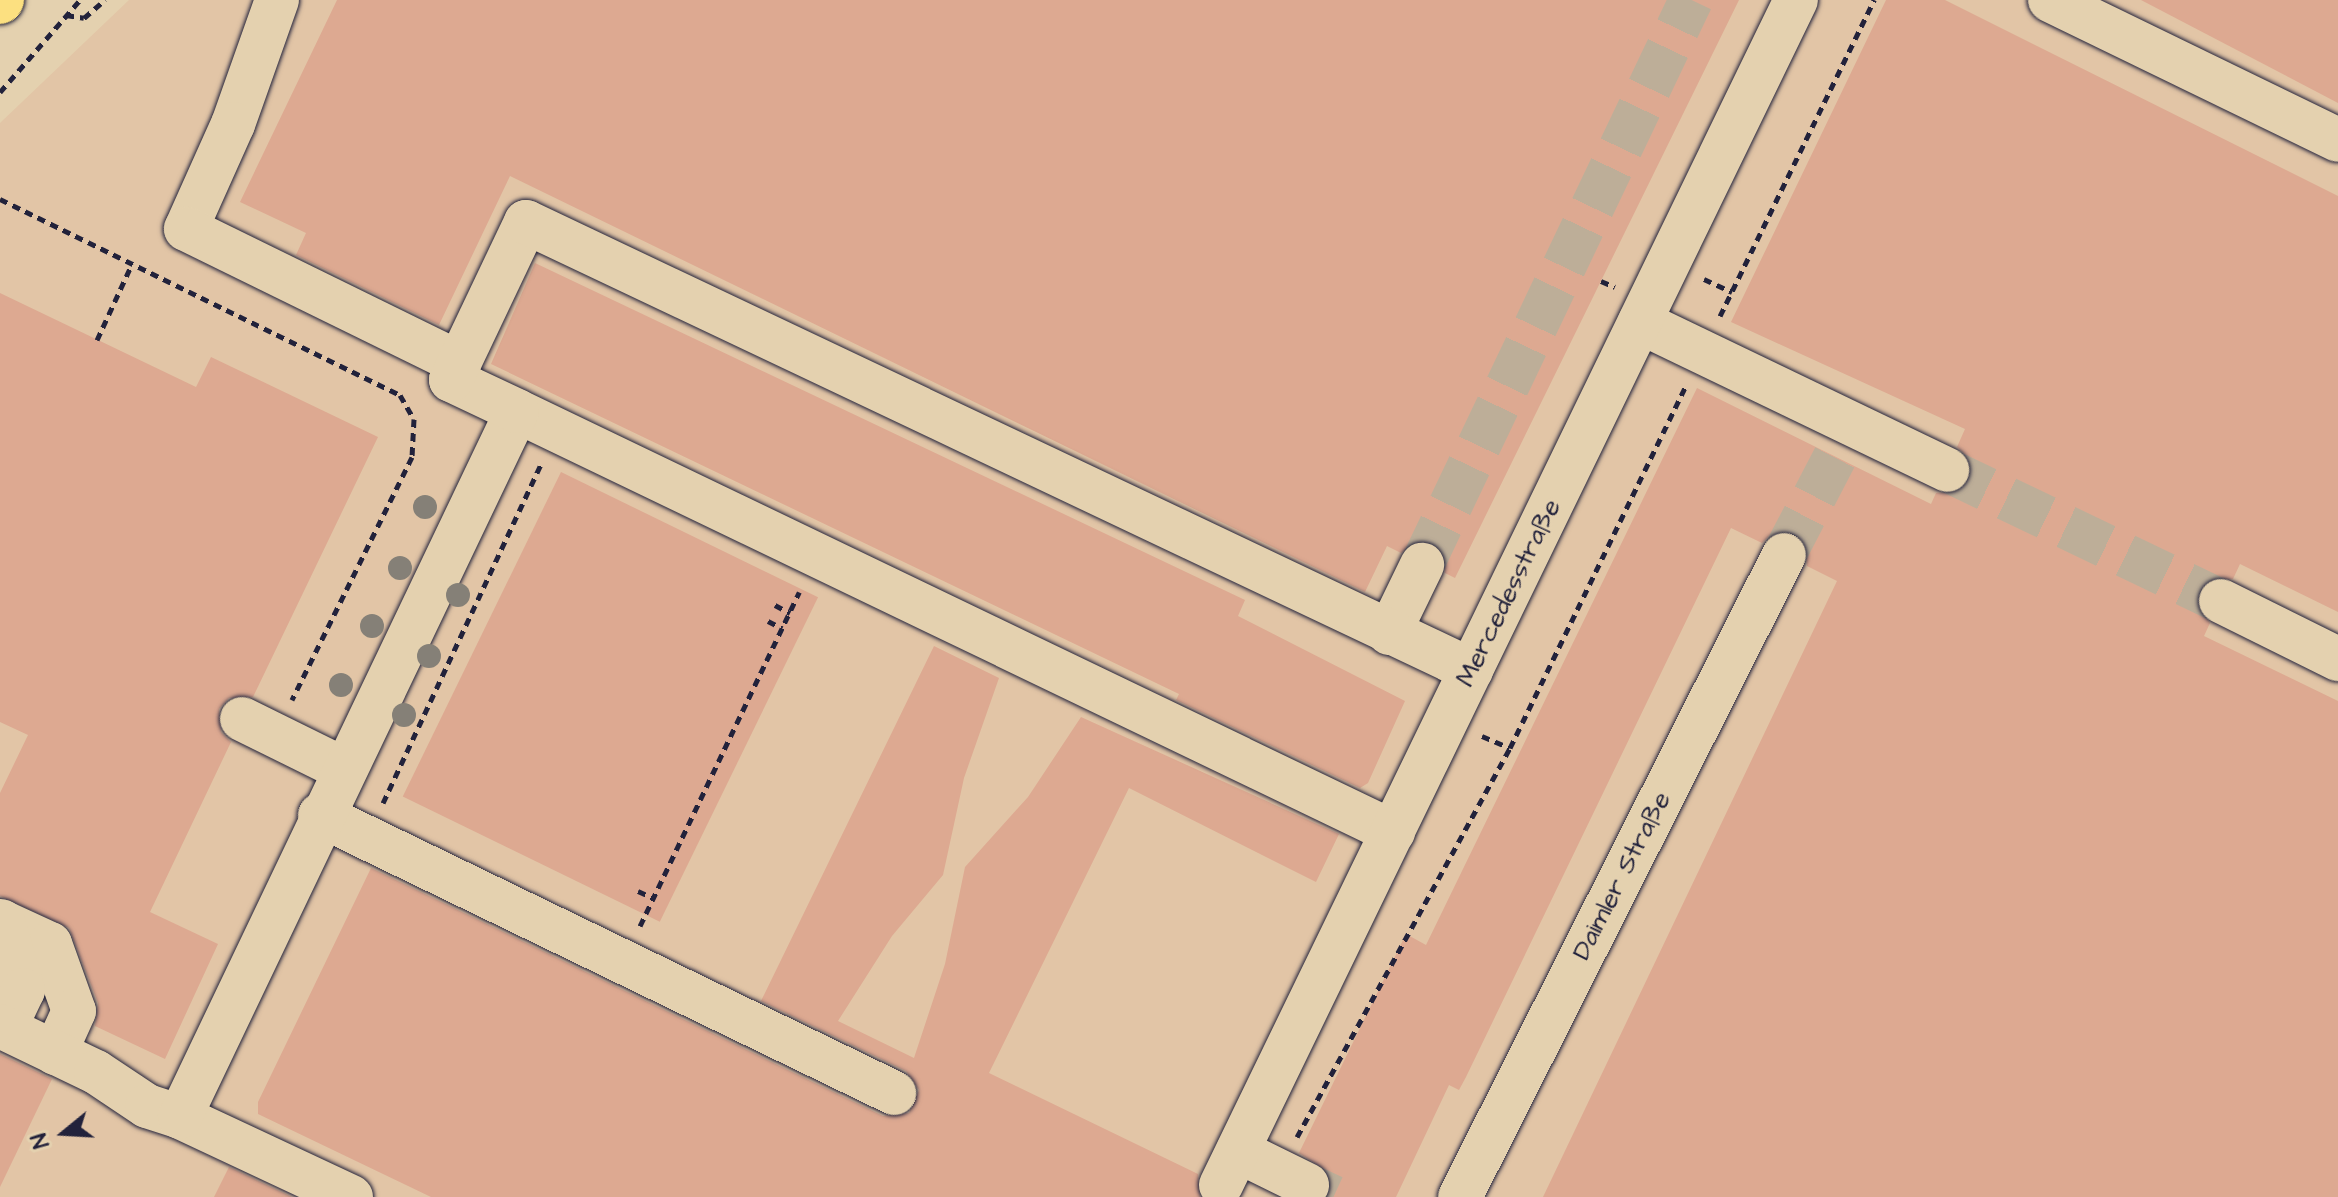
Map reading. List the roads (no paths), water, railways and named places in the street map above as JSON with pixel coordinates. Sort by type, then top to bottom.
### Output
[{"type":"street","points":[[277,0],[233,124],[186,229],[459,363]]},
{"type":"street","name":"Mercedesstraße","points":[[1307,1185],[1229,1168],[1796,0]]},
{"type":"street","points":[[2050,0],[2338,140]]},
{"type":"street","points":[[1393,832],[451,380],[526,222],[1471,670]]},
{"type":"street","points":[[1640,322],[1702,352],[1843,440],[1947,470]]},
{"type":"street","points":[[184,1108],[320,815],[517,411]]},
{"type":"street","name":"Daimler Straße","points":[[1460,1197],[1784,555]]},
{"type":"street","points":[[1389,633],[1422,565]]},
{"type":"street","points":[[2221,601],[2338,659]]},
{"type":"street","points":[[258,727],[343,769]]},
{"type":"street","points":[[320,815],[894,1093]]},
{"type":"street","points":[[1,922],[50,944],[74,1011],[55,1053]]},
{"type":"street","points":[[1,922],[23,990],[2,1027],[55,1053],[89,1086],[147,1106],[184,1108],[351,1197]]},
{"type":"tunnel","points":[[1422,565],[1691,0]]},
{"type":"tunnel","points":[[1784,555],[1835,457]]},
{"type":"tunnel","points":[[1947,470],[2221,601]]},
{"type":"tunnel","points":[[1307,1185],[1333,1197]]}]
